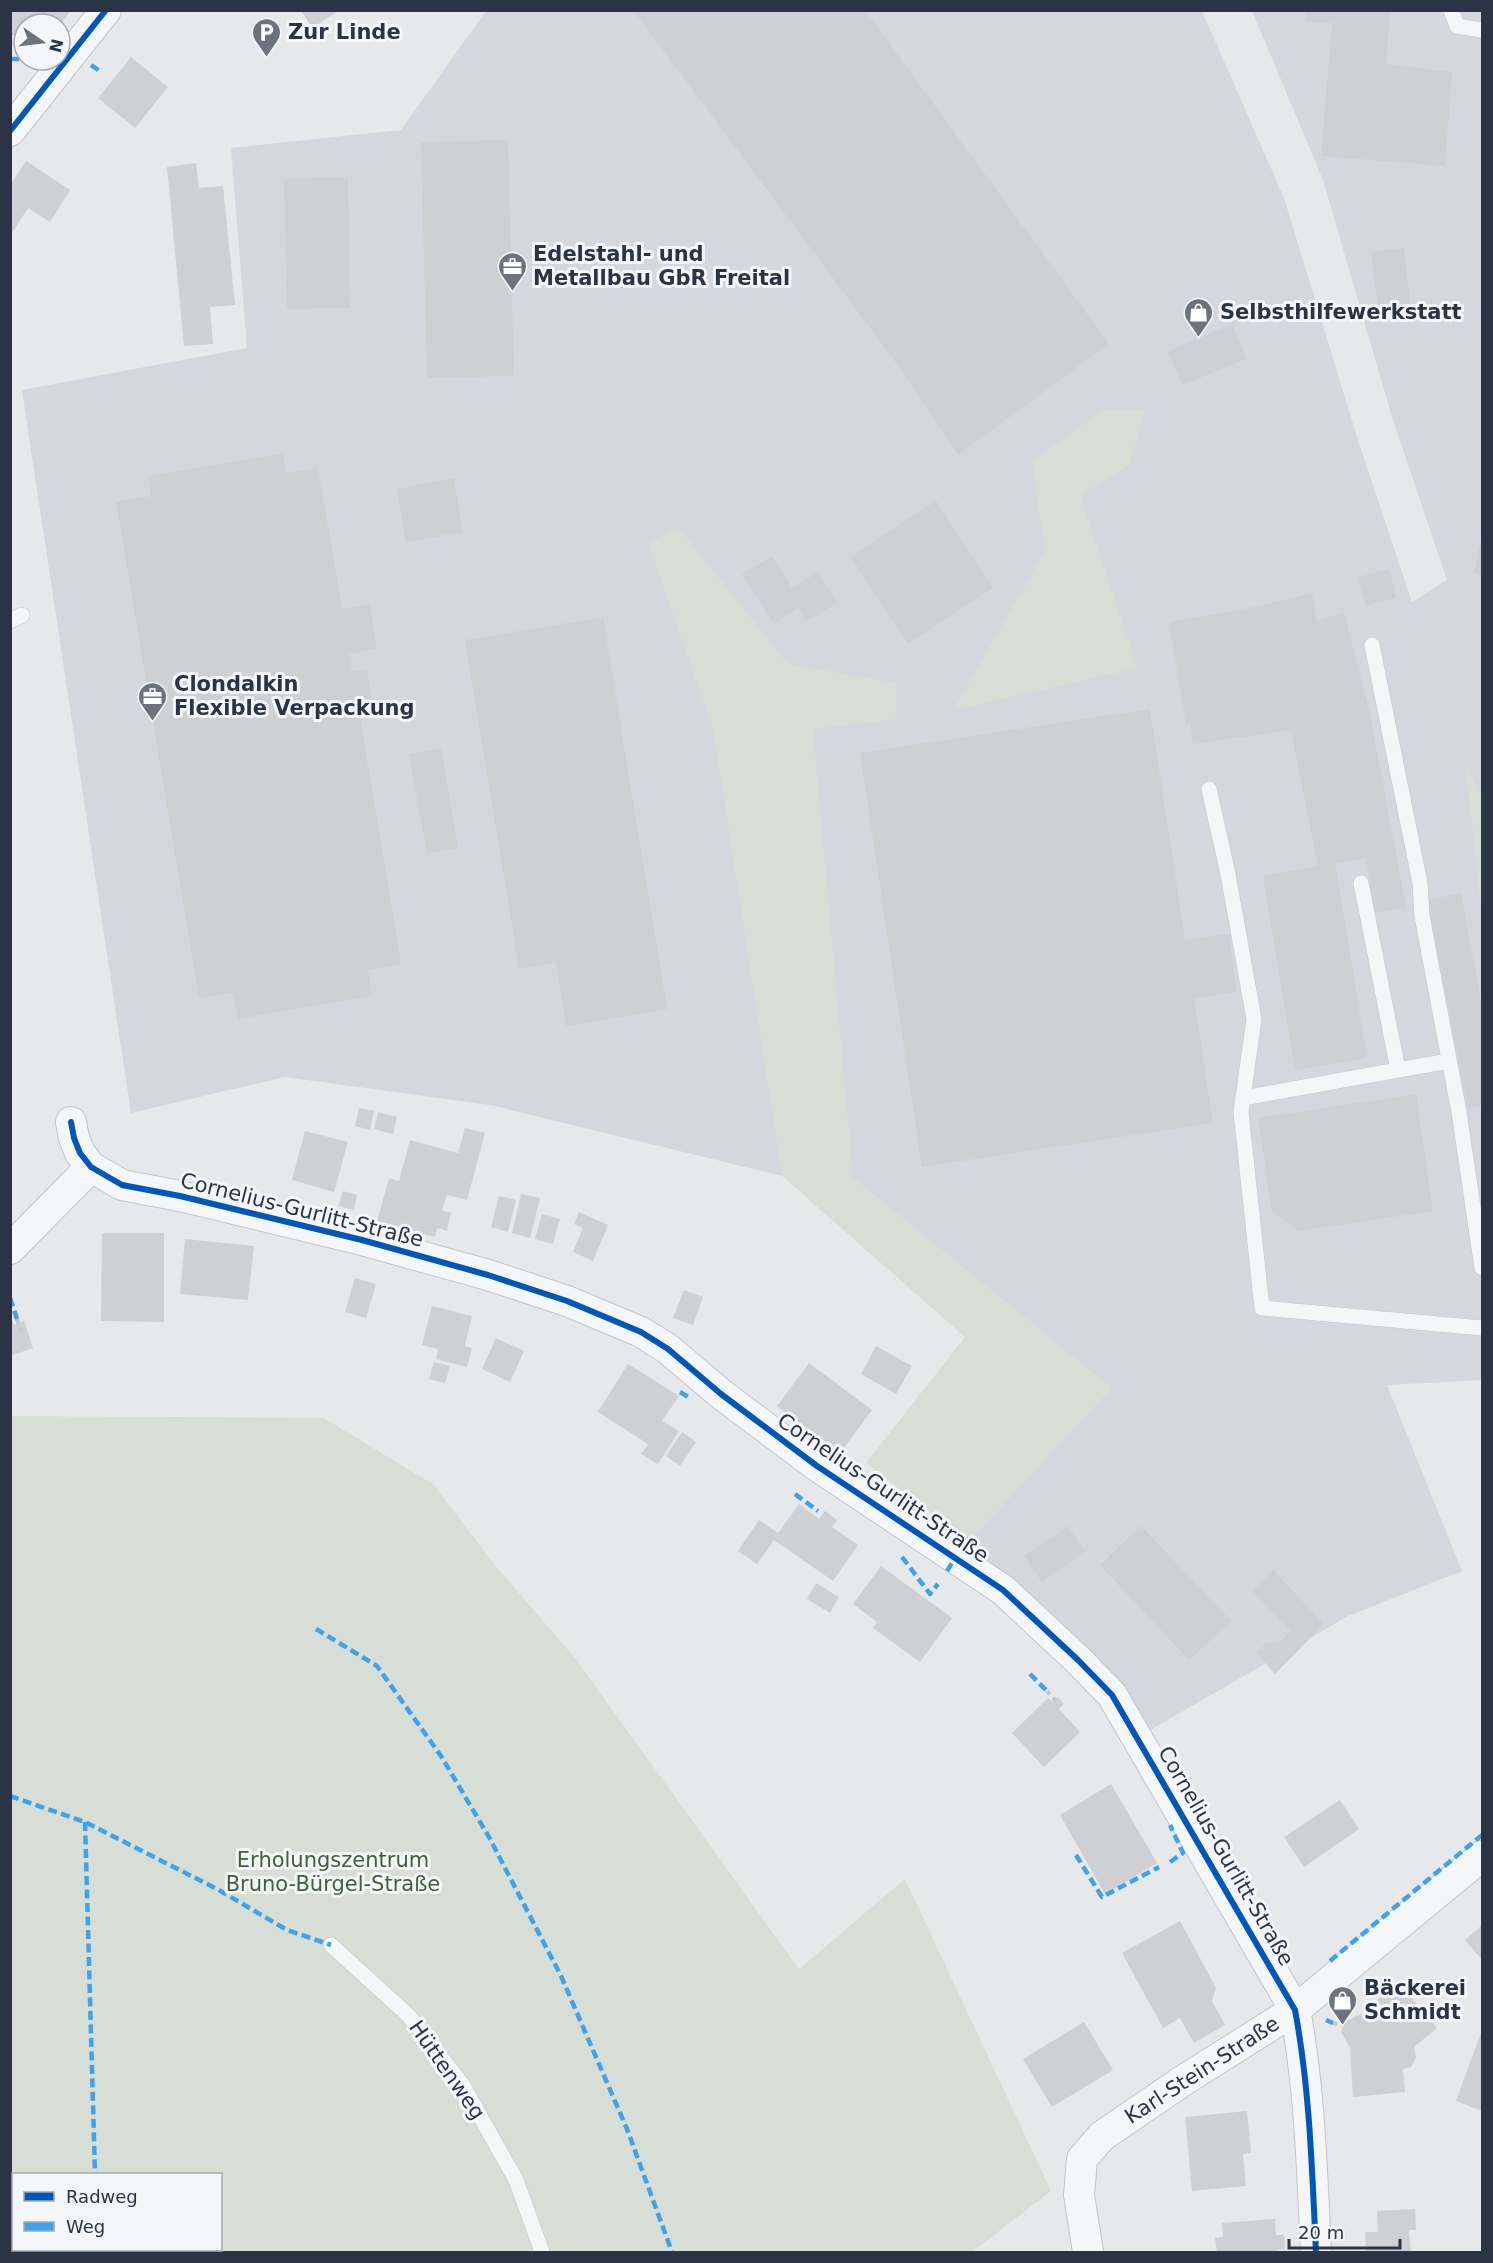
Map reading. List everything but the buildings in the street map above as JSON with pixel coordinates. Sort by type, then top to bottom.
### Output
[{"type":"street","points":[[10,131],[106,10]]},
{"type":"street","name":"Cornelius-Gurlitt-Straße","points":[[71,1122],[80,1153],[91,1167],[122,1185],[180,1196],[362,1240],[512,1282],[611,1318],[641,1332],[668,1349],[721,1394],[817,1466],[1003,1590],[1112,1695],[1295,2010],[1304,2057],[1314,2190],[1316,2253]]},
{"type":"street","points":[[10,1249],[91,1167]]},
{"type":"street","name":"Karl-Stein-Straße","points":[[1088,2253],[1079,2195],[1082,2159],[1102,2136],[1184,2080],[1295,2010],[1482,1856]]},
{"type":"lane","points":[[1451,10],[1458,26],[1482,30]]},
{"type":"lane","points":[[1371,645],[1420,883],[1422,916],[1449,1061],[1482,1268]]},
{"type":"lane","points":[[1209,789],[1228,874],[1254,1019],[1241,1112],[1262,1308],[1482,1328]]},
{"type":"lane","points":[[1360,883],[1398,1070]]},
{"type":"lane","points":[[1243,1098],[1449,1061]]},
{"type":"lane","name":"Hüttenweg","points":[[331,1945],[409,2016],[462,2085],[516,2180],[542,2253]]},
{"type":"path","points":[[17,1319],[23,1336]]},
{"type":"path","points":[[1047,1691],[1056,1701]]},
{"type":"path","points":[[1333,2023],[1343,2026]]},
{"type":"shaded area","points":[[486,11],[1202,11],[1284,198],[1358,440],[1412,602],[1447,580],[1392,417],[1323,180],[1252,11],[1482,11],[1482,801],[1466,765],[1482,913],[1482,1380],[1387,1385],[1462,1571],[1348,1616],[1138,1737],[1112,1695],[968,1542],[1111,1388],[853,1178],[782,1176],[490,1105],[285,1077],[131,1113],[22,390],[247,348],[231,148],[401,130]]},
{"type":"green space","points":[[1105,409],[1146,410],[1129,465],[1080,496],[1138,668],[953,710],[1045,551],[1032,461]]},
{"type":"green space","points":[[679,528],[788,664],[896,683],[896,719],[813,729],[853,1178],[1111,1388],[968,1542],[866,1463],[965,1337],[782,1176],[713,728],[648,543]]},
{"type":"green space","points":[[1465,762],[1482,801],[1482,913]]},
{"type":"green space","name":"Erholungszentrum Bruno-Bürgel-Straße","points":[[11,1416],[324,1418],[434,1485],[493,1563],[575,1658],[799,1969],[905,1879],[1051,2191],[972,2252],[11,2252]]},
{"type":"marked path","points":[[91,65],[101,72]]},
{"type":"marked path","points":[[10,1298],[17,1319]]},
{"type":"marked path","points":[[680,1392],[690,1398]]},
{"type":"marked path","points":[[795,1494],[818,1511]]},
{"type":"marked path","points":[[902,1557],[930,1594],[938,1584]]},
{"type":"marked path","points":[[947,1571],[955,1558]]},
{"type":"marked path","points":[[316,1629],[377,1666],[441,1756],[489,1837],[561,1976],[627,2129],[672,2252]]},
{"type":"marked path","points":[[1030,1674],[1047,1691]]},
{"type":"marked path","points":[[10,1796],[85,1822],[217,1889],[287,1930],[331,1945]]},
{"type":"marked path","points":[[85,1822],[95,2173]]},
{"type":"marked path","points":[[1170,1825],[1183,1853],[1170,1862]]},
{"type":"marked path","points":[[1330,1961],[1482,1835]]},
{"type":"marked path","points":[[1076,1855],[1102,1897],[1159,1867]]},
{"type":"marked path","points":[[1326,2020],[1333,2023]]},
{"type":"cycle path","points":[[10,131],[106,10]]},
{"type":"cycle path","points":[[71,1122],[80,1153],[91,1167],[122,1185],[180,1196],[362,1240],[488,1275],[567,1301],[641,1332],[668,1349],[721,1394],[817,1466],[1003,1590],[1112,1695],[1295,2010],[1307,2100],[1316,2252]]},
{"type":"place","name":"Zur Linde","points":[[267,58]]},
{"type":"place","name":"Edelstahl- und Metallbau GbR Freital","points":[[512,292]]},
{"type":"place","name":"Selbsthilfewerkstatt","points":[[1199,338]]},
{"type":"place","name":"Clondalkin Flexible Verpackung","points":[[153,722]]},
{"type":"place","name":"Bäckerei Schmidt","points":[[1343,2026]]}]
